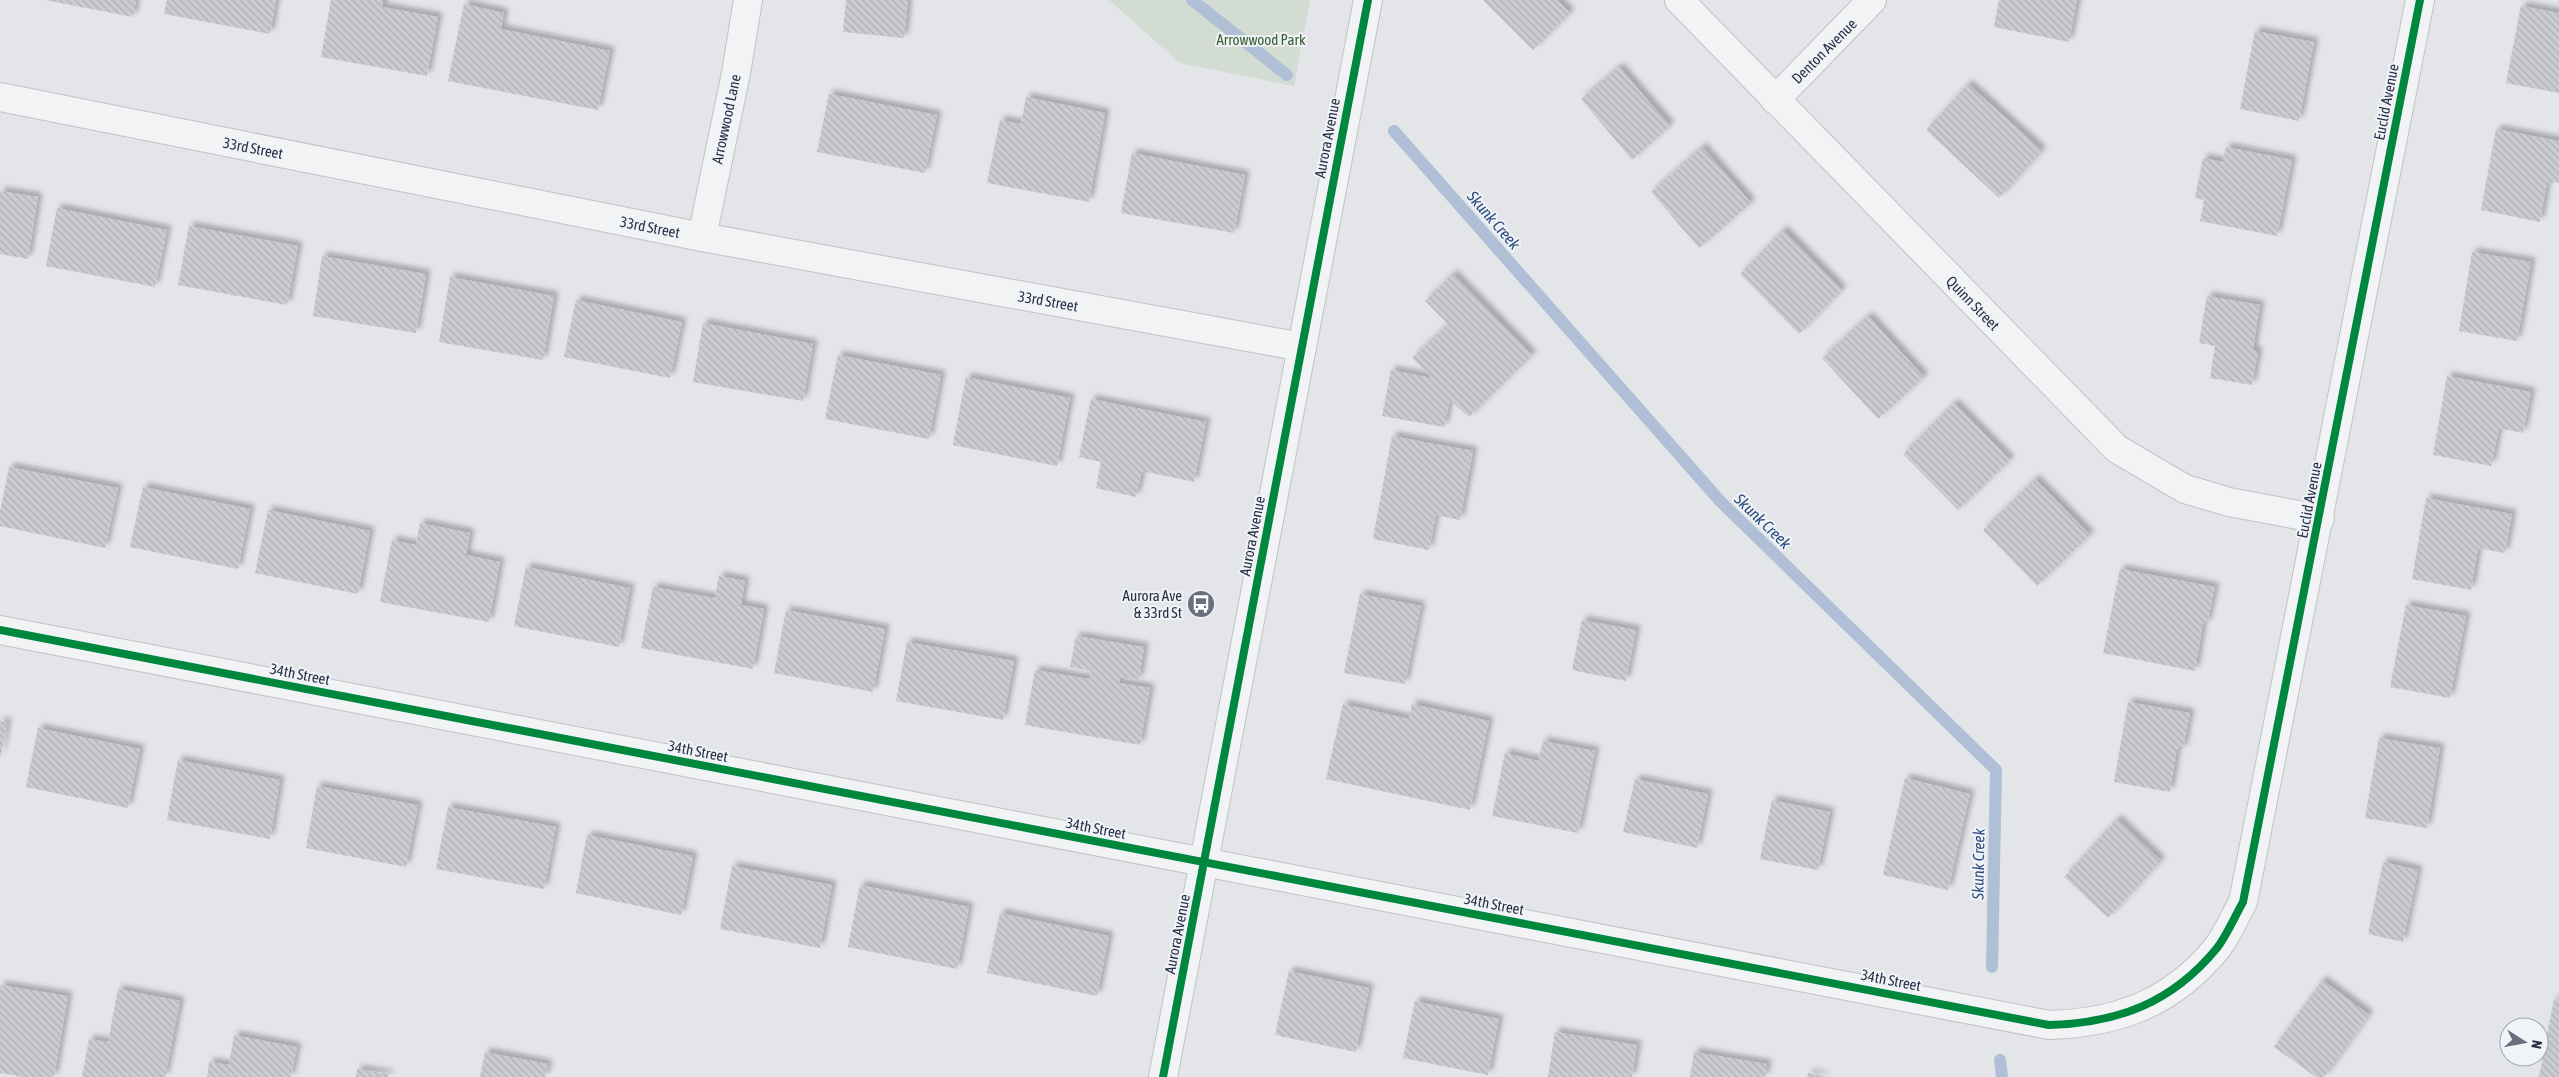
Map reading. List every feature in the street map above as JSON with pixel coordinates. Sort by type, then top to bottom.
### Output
[{"type":"street","name":"Arrowwood Lane","points":[[702,237],[736,74],[748,0]]},
{"type":"street","name":"Aurora Avenue","points":[[1163,1077],[1368,0]]},
{"type":"street","name":"Quinn Street","points":[[1679,0],[2118,449],[2185,489],[2229,502],[2320,519]]},
{"type":"street","name":"Denton Avenue","points":[[1775,100],[1872,0]]},
{"type":"street","name":"Euclid Avenue","points":[[2181,985],[2217,947],[2243,902],[2320,519],[2420,0]]},
{"type":"street","name":"33rd Street","points":[[0,97],[702,237],[1302,347]]},
{"type":"street","name":"34th Street","points":[[0,630],[2049,1025],[2084,1024],[2134,1011],[2181,985]]},
{"type":"green space","name":"Arrowwood Park","points":[[1109,0],[1310,0],[1294,86],[1180,63]]},
{"type":"building","points":[[45,0],[136,0],[133,17]]},
{"type":"building","points":[[167,0],[276,0],[270,34],[164,14]]},
{"type":"building","points":[[331,0],[383,0],[382,7],[438,17],[427,76],[321,57]]},
{"type":"building","points":[[846,0],[908,0],[904,38],[843,32]]},
{"type":"building","points":[[1483,0],[1557,0],[1570,13],[1533,50]]},
{"type":"building","points":[[1999,0],[2077,0],[2069,42],[1994,27]]},
{"type":"building","points":[[464,4],[504,13],[501,29],[610,51],[598,110],[448,81]]},
{"type":"building","points":[[2521,6],[2559,13],[2559,93],[2506,83]]},
{"type":"building","points":[[2255,31],[2314,42],[2299,121],[2240,109]]},
{"type":"building","points":[[1619,67],[1670,126],[1632,160],[1581,99]]},
{"type":"building","points":[[1968,84],[2042,151],[1999,198],[1926,130]]},
{"type":"building","points":[[829,94],[937,115],[925,173],[817,152]]},
{"type":"building","points":[[1026,97],[1105,113],[1089,202],[987,183],[1000,120],[1021,124]]},
{"type":"building","points":[[2496,129],[2559,141],[2559,183],[2547,182],[2540,222],[2481,210]]},
{"type":"building","points":[[1702,147],[1751,203],[1699,248],[1651,192]]},
{"type":"building","points":[[2226,147],[2292,160],[2277,236],[2200,221],[2204,200],[2195,198],[2203,158],[2223,162]]},
{"type":"building","points":[[1132,153],[1245,175],[1234,233],[1121,213]]},
{"type":"building","points":[[0,191],[38,197],[28,259],[0,254]]},
{"type":"building","points":[[57,208],[167,230],[155,287],[46,266]]},
{"type":"building","points":[[189,226],[298,246],[287,305],[178,285]]},
{"type":"building","points":[[1783,230],[1842,290],[1799,334],[1740,274]]},
{"type":"building","points":[[2472,252],[2531,262],[2517,341],[2459,331]]},
{"type":"building","points":[[322,256],[426,274],[416,333],[313,316]]},
{"type":"building","points":[[1453,274],[1532,355],[1469,417],[1450,400],[1444,427],[1382,416],[1391,370],[1432,378],[1412,358],[1448,324],[1425,301]]},
{"type":"building","points":[[450,277],[554,296],[543,360],[439,342]]},
{"type":"building","points":[[2207,296],[2260,305],[2253,350],[2258,352],[2252,385],[2210,378],[2215,346],[2199,343]]},
{"type":"building","points":[[576,300],[682,322],[670,378],[564,357]]},
{"type":"building","points":[[1868,316],[1924,377],[1878,419],[1822,358]]},
{"type":"building","points":[[703,323],[813,344],[803,401],[693,382]]},
{"type":"building","points":[[838,355],[941,375],[929,439],[825,419]]},
{"type":"building","points":[[2447,376],[2531,392],[2523,433],[2499,428],[2491,466],[2433,455]]},
{"type":"building","points":[[966,377],[1070,398],[1057,466],[953,445]]},
{"type":"building","points":[[1091,399],[1206,422],[1194,482],[1142,471],[1136,497],[1096,488],[1101,462],[1079,457]]},
{"type":"building","points":[[1954,403],[2010,460],[1958,510],[1903,454]]},
{"type":"building","points":[[1392,436],[1473,451],[1460,520],[1436,515],[1429,550],[1373,539]]},
{"type":"building","points":[[9,467],[118,488],[105,548],[0,526],[0,512]]},
{"type":"building","points":[[2035,479],[2090,535],[2037,586],[1983,530]]},
{"type":"building","points":[[143,487],[250,509],[238,569],[130,547]]},
{"type":"building","points":[[2426,498],[2512,514],[2505,553],[2478,548],[2471,590],[2412,579]]},
{"type":"building","points":[[268,510],[370,531],[358,594],[255,573]]},
{"type":"building","points":[[420,523],[470,533],[466,555],[500,562],[489,622],[380,602],[392,540],[416,545]]},
{"type":"building","points":[[526,567],[630,588],[619,647],[514,626]]},
{"type":"building","points":[[2120,569],[2215,587],[2207,624],[2203,623],[2195,671],[2103,653]]},
{"type":"building","points":[[719,576],[745,581],[741,605],[764,609],[753,669],[641,648],[653,587],[715,598]]},
{"type":"building","points":[[1360,594],[1421,606],[1405,684],[1344,673]]},
{"type":"building","points":[[2406,605],[2466,616],[2450,698],[2390,687]]},
{"type":"building","points":[[786,610],[885,629],[873,692],[774,673]]},
{"type":"building","points":[[1582,620],[1636,630],[1626,681],[1572,670]]},
{"type":"building","points":[[1076,636],[1144,647],[1139,680],[1120,677],[1119,683],[1150,688],[1140,745],[1025,725],[1035,670],[1089,679],[1091,671],[1070,667]]},
{"type":"building","points":[[907,642],[1014,661],[1003,720],[896,701]]},
{"type":"building","points":[[2128,702],[2190,713],[2183,749],[2177,749],[2170,792],[2114,782]]},
{"type":"building","points":[[1343,704],[1409,719],[1412,704],[1489,721],[1470,810],[1326,779]]},
{"type":"building","points":[[0,721],[7,723],[1,756],[0,756]]},
{"type":"building","points":[[38,728],[140,749],[128,808],[26,787]]},
{"type":"building","points":[[2379,738],[2440,748],[2427,828],[2365,818]]},
{"type":"building","points":[[1543,741],[1595,751],[1578,833],[1492,816],[1505,753],[1538,761]]},
{"type":"building","points":[[178,760],[280,780],[270,839],[167,820]]},
{"type":"building","points":[[1905,778],[1970,794],[1948,890],[1883,875]]},
{"type":"building","points":[[1635,779],[1708,794],[1697,848],[1623,832]]},
{"type":"building","points":[[317,786],[418,805],[406,867],[306,848]]},
{"type":"building","points":[[1772,800],[1830,812],[1818,870],[1760,859]]},
{"type":"building","points":[[448,807],[556,827],[544,889],[436,869]]},
{"type":"building","points":[[2117,819],[2161,861],[2108,918],[2064,877]]},
{"type":"building","points":[[587,835],[693,856],[681,915],[576,893]]},
{"type":"building","points":[[2383,862],[2418,870],[2403,942],[2368,934]]},
{"type":"building","points":[[732,866],[832,885],[820,948],[720,929]]},
{"type":"building","points":[[860,885],[969,907],[957,969],[848,947]]},
{"type":"building","points":[[1000,913],[1109,936],[1097,996],[987,973]]},
{"type":"building","points":[[1289,971],[1369,988],[1356,1052],[1275,1035]]},
{"type":"building","points":[[2322,980],[2369,1015],[2324,1077],[2316,1077],[2274,1047]]},
{"type":"building","points":[[0,985],[68,996],[54,1077],[23,1077],[0,1073]]},
{"type":"building","points":[[118,989],[180,1001],[165,1077],[82,1077],[89,1039],[108,1042]]},
{"type":"building","points":[[2554,999],[2559,1000],[2559,1077],[2539,1077],[2541,1067],[2549,1067],[2549,1025]]},
{"type":"building","points":[[1415,1001],[1499,1019],[1488,1075],[1403,1058]]},
{"type":"building","points":[[1555,1032],[1637,1045],[1632,1077],[1548,1077]]},
{"type":"building","points":[[234,1035],[297,1047],[291,1077],[207,1077],[209,1062],[229,1065]]},
{"type":"building","points":[[485,1052],[548,1064],[545,1077],[480,1077]]},
{"type":"building","points":[[1694,1052],[1767,1064],[1765,1077],[1690,1077]]},
{"type":"building","points":[[357,1069],[388,1074],[388,1077],[356,1077]]},
{"type":"building","points":[[1808,1073],[1825,1076],[1825,1077],[1807,1077]]},
{"type":"waterway","name":"Skunk Creek","points":[[1192,0],[1287,75]]},
{"type":"waterway","name":"Skunk Creek","points":[[1394,131],[1720,501],[1996,770],[1992,967]]},
{"type":"waterway","name":"Skunk Creek","points":[[2000,1060],[2002,1077]]},
{"type":"cycle path","points":[[1163,1077],[1368,0]]},
{"type":"cycle path","points":[[0,630],[2049,1025],[2098,1020],[2142,1006],[2162,996],[2181,983],[2200,967],[2221,943],[2243,902],[2420,0]]},
{"type":"place","name":"Aurora Ave & 33rd St","points":[[1201,604]]}]
